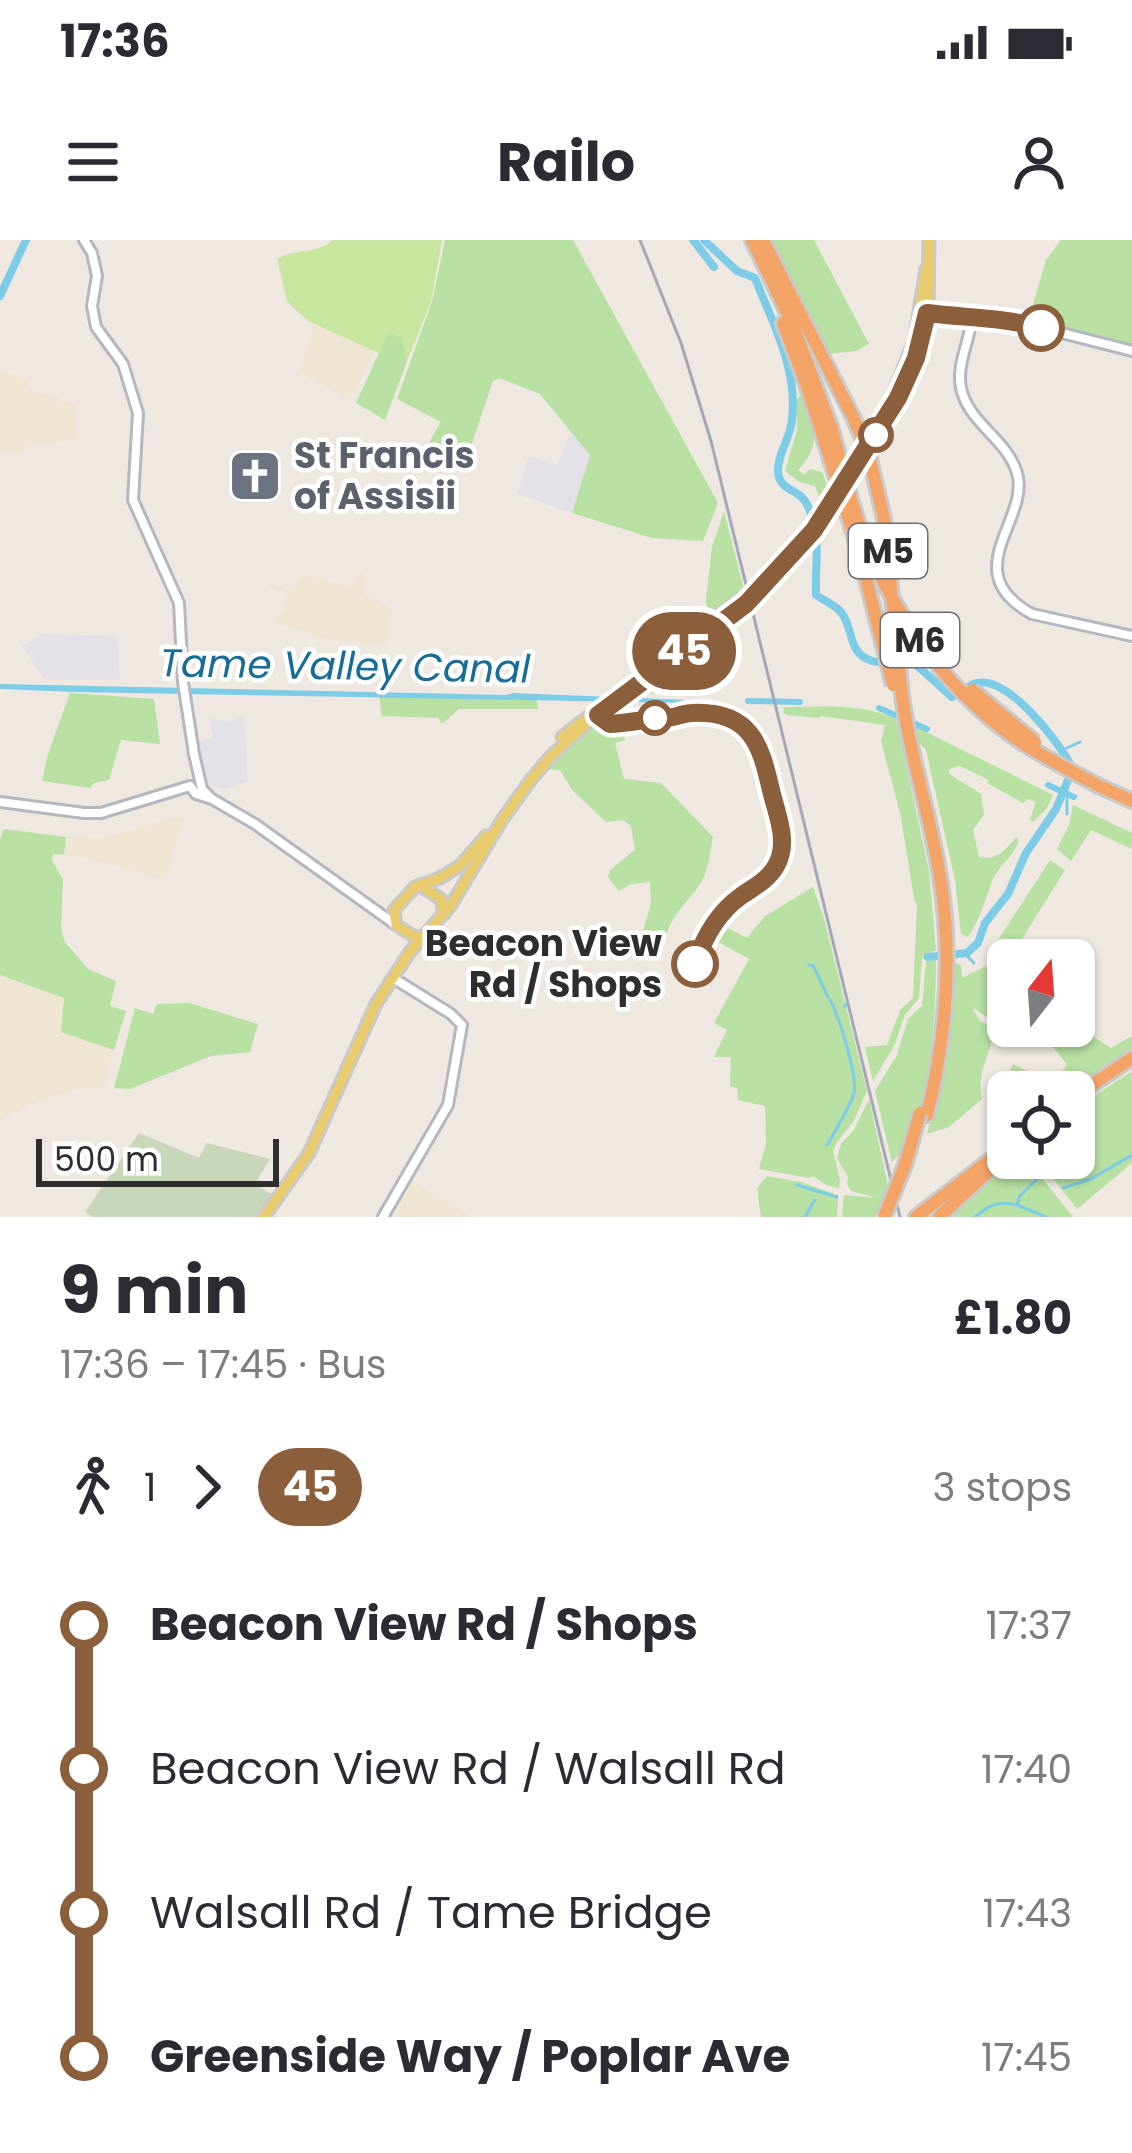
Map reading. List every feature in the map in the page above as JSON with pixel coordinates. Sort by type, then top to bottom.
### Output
[{"type":"highway","name":"M6","points":[[755,240],[830,428],[872,557],[926,649],[950,679],[1014,737],[1049,760],[1132,797]]},
{"type":"highway","name":"M6","points":[[755,240],[807,341],[830,428]]},
{"type":"highway","name":"M5","points":[[755,240],[806,384],[830,428],[940,876],[942,1035],[912,1168],[888,1217]]},
{"type":"highway","name":"M5","points":[[755,240],[854,419],[869,455],[882,505],[897,686]]},
{"type":"highway","name":"M5","points":[[782,299],[806,384]]},
{"type":"highway","points":[[713,626],[743,603]]},
{"type":"highway","points":[[1095,1087],[1132,1062]]},
{"type":"highway","points":[[916,1217],[987,1166]]},
{"type":"highway","points":[[939,1217],[987,1171]]},
{"type":"main road","points":[[743,603],[813,527],[916,358],[929,246]]},
{"type":"main road","points":[[264,1217],[309,1153],[367,1023],[395,975],[444,914],[479,847],[531,770],[567,732],[713,626]]},
{"type":"main road","points":[[424,937],[417,938],[396,925],[394,910],[419,885],[470,865],[530,781],[613,699]]},
{"type":"main road","points":[[567,732],[598,715]]},
{"type":"main road","points":[[419,885],[441,899],[444,914]]},
{"type":"main road","points":[[406,932],[409,953]]},
{"type":"street","points":[[84,240],[97,276],[92,306],[96,327],[123,364],[136,406],[133,498],[179,603],[183,682],[197,787],[396,925]]},
{"type":"street","points":[[923,310],[995,317],[1132,351]]},
{"type":"street","points":[[972,316],[961,370],[962,391],[968,407],[1014,465],[1019,481],[998,549],[1005,590],[1032,614],[1132,636]]},
{"type":"street","points":[[0,802],[101,813],[197,787]]},
{"type":"street","points":[[379,913],[394,910]]},
{"type":"street","points":[[383,1217],[447,1108],[462,1023],[395,975]]},
{"type":"shaded area","points":[[308,321],[374,351],[350,400],[299,372],[313,331]]},
{"type":"shaded area","points":[[0,371],[29,380],[27,389],[58,397],[59,402],[75,402],[79,439],[28,446],[22,453],[0,451]]},
{"type":"shaded area","points":[[570,431],[590,455],[572,513],[517,494],[529,456],[558,465]]},
{"type":"shaded area","points":[[359,571],[367,575],[362,592],[393,609],[385,645],[328,639],[276,623],[289,595],[269,586],[271,583],[291,592],[305,574],[352,588]]},
{"type":"shaded area","points":[[42,634],[118,636],[120,680],[45,680],[22,646]]},
{"type":"shaded area","points":[[244,716],[248,782],[225,789],[207,785],[195,741],[213,738],[209,718],[229,721]]},
{"type":"shaded area","points":[[183,818],[167,875],[161,879],[64,855],[66,837],[105,838]]},
{"type":"shaded area","points":[[0,975],[64,998],[62,1032],[114,1050],[104,1087],[43,1099],[0,1120]]},
{"type":"shaded area","points":[[408,1179],[473,1217],[386,1217]]},
{"type":"green space","points":[[333,240],[442,240],[431,302],[407,361],[402,337],[388,333],[379,353],[308,321],[287,301],[277,259]]},
{"type":"green space","points":[[445,240],[573,240],[718,503],[703,541],[652,538],[572,513],[590,455],[540,394],[499,378],[493,381],[464,466],[427,446],[441,422],[397,399],[432,302]]},
{"type":"green space","points":[[769,240],[814,240],[869,344],[856,351],[828,354]]},
{"type":"green space","points":[[1061,240],[1132,240],[1132,348],[1031,322],[1046,260]]},
{"type":"green space","points":[[388,333],[402,337],[407,361],[385,420],[356,403]]},
{"type":"green space","points":[[807,396],[814,436],[810,453],[798,470],[804,475],[810,469],[822,472],[829,490],[821,503],[815,486],[785,471],[797,430],[796,399]]},
{"type":"green space","points":[[724,511],[744,590],[712,614],[706,600],[712,547]]},
{"type":"green space","points":[[716,635],[722,644],[695,666],[688,694],[638,693]]},
{"type":"green space","points":[[70,693],[154,699],[160,744],[121,740],[109,780],[90,788],[42,781]]},
{"type":"green space","points":[[379,696],[537,700],[538,709],[459,709],[442,724],[438,718],[382,716]]},
{"type":"green space","points":[[784,707],[855,708],[896,719],[929,871],[936,950],[922,959],[919,998],[905,1015],[895,1044],[873,1081],[865,1047],[887,1045],[900,1010],[913,998],[917,905],[881,741],[885,725],[786,715]]},
{"type":"green space","points":[[910,724],[1053,795],[1033,822],[1036,802],[1028,799],[1023,803],[960,766],[949,769],[981,794],[984,815],[973,830],[979,857],[996,856],[1016,837],[1019,840],[995,875],[968,937],[961,934],[955,880],[926,750]]},
{"type":"green space","points":[[594,725],[605,732],[622,728],[625,740],[615,743],[624,779],[661,783],[713,837],[703,879],[667,933],[641,938],[651,903],[650,882],[619,891],[608,877],[635,850],[631,826],[623,820],[606,822],[572,790],[560,770],[545,769]]},
{"type":"green space","points":[[1073,805],[1132,833],[1132,849],[1091,830],[1071,861],[1057,849]]},
{"type":"green space","points":[[4,829],[66,837],[64,855],[53,854],[52,860],[63,880],[61,928],[65,942],[88,969],[116,981],[110,1006],[126,1011],[114,1050],[61,1032],[64,998],[0,975],[0,839]]},
{"type":"green space","points":[[1050,860],[1065,870],[1022,939],[999,939]]},
{"type":"green space","points":[[813,887],[867,1091],[833,1151],[839,1188],[813,1176],[759,1169],[766,1144],[765,1106],[738,1100],[737,1088],[730,1086],[731,1057],[714,1057],[727,1030],[714,1023],[749,959],[708,939],[718,923],[747,938],[765,916]]},
{"type":"green space","points":[[936,957],[933,1035],[924,1096],[905,1146],[892,1162],[875,1091],[897,1055],[908,1019],[922,1006],[926,962]]},
{"type":"green space","points":[[951,962],[961,965],[962,978],[987,966],[987,1018],[972,1007],[987,1024],[990,1047],[981,1079],[982,1099],[949,1127],[927,1134],[941,1070]]},
{"type":"green space","points":[[189,1003],[258,1024],[250,1052],[211,1056],[130,1089],[114,1088],[135,1008],[153,1014],[157,1004]]},
{"type":"green space","points":[[1132,1036],[1132,1049],[1095,1075],[1095,1071],[1062,1071],[1066,1063],[1053,1047],[1095,1047],[1095,1038],[1111,1048]]},
{"type":"green space","points":[[1132,1071],[1132,1163],[1077,1209],[1053,1179],[1095,1179],[1095,1095]]},
{"type":"green space","points":[[869,1099],[890,1194],[876,1217],[842,1217],[844,1195],[877,1198],[851,1191],[837,1158]]},
{"type":"green space","points":[[139,1133],[199,1158],[207,1143],[270,1159],[255,1184],[276,1197],[259,1217],[93,1217],[85,1212]]},
{"type":"green space","points":[[767,1176],[838,1195],[837,1217],[761,1217],[757,1188]]},
{"type":"green space","points":[[987,1179],[1043,1179],[1073,1217],[944,1217]]},
{"type":"water","points":[[0,684],[688,700],[76,692],[0,689]]},
{"type":"waterway","points":[[0,296],[26,240]]},
{"type":"waterway","points":[[693,240],[714,267]]},
{"type":"waterway","points":[[704,240],[737,271],[755,278],[783,347],[793,400],[778,472],[782,483],[804,499],[812,516],[816,595],[841,612],[854,646],[864,657],[877,662],[912,661],[952,697],[977,683],[1003,689],[1031,712],[1071,765],[1056,809],[1026,853],[1008,894],[985,923],[978,943],[967,953],[928,957]]},
{"type":"waterway","points":[[748,701],[800,702]]},
{"type":"waterway","points":[[879,708],[927,729]]},
{"type":"waterway","points":[[1067,748],[1080,742]]},
{"type":"waterway","points":[[1048,785],[1074,797]]},
{"type":"waterway","points":[[1067,798],[1067,814]]},
{"type":"waterway","points":[[964,953],[974,963]]},
{"type":"waterway","points":[[809,965],[828,997]]},
{"type":"waterway","points":[[827,1145],[854,1093],[847,1046],[830,1000]]},
{"type":"waterway","points":[[1063,1188],[1091,1179],[1132,1155]]},
{"type":"waterway","points":[[1037,1179],[1017,1205],[1046,1217]]},
{"type":"waterway","points":[[797,1185],[837,1197]]},
{"type":"waterway","points":[[805,1217],[815,1200]]},
{"type":"waterway","points":[[975,1217],[994,1205],[1016,1205]]},
{"type":"railway","points":[[640,240],[681,343],[711,441],[900,1217]]},
{"type":"bus line","name":"45","points":[[695,964],[717,919],[766,879],[780,856],[781,828],[756,743],[740,722],[720,715],[688,712],[610,724],[598,715],[746,604],[814,530],[898,398],[916,358],[927,313],[995,317],[1041,328]]},
{"type":"place","name":"St Francis of Assisii","points":[[255,476]]},
{"type":"place","name":"Beacon View Rd / Shops","points":[[695,964]]},
{"type":"water label","name":"Tame Valley Canal","points":[[345,666]]}]
